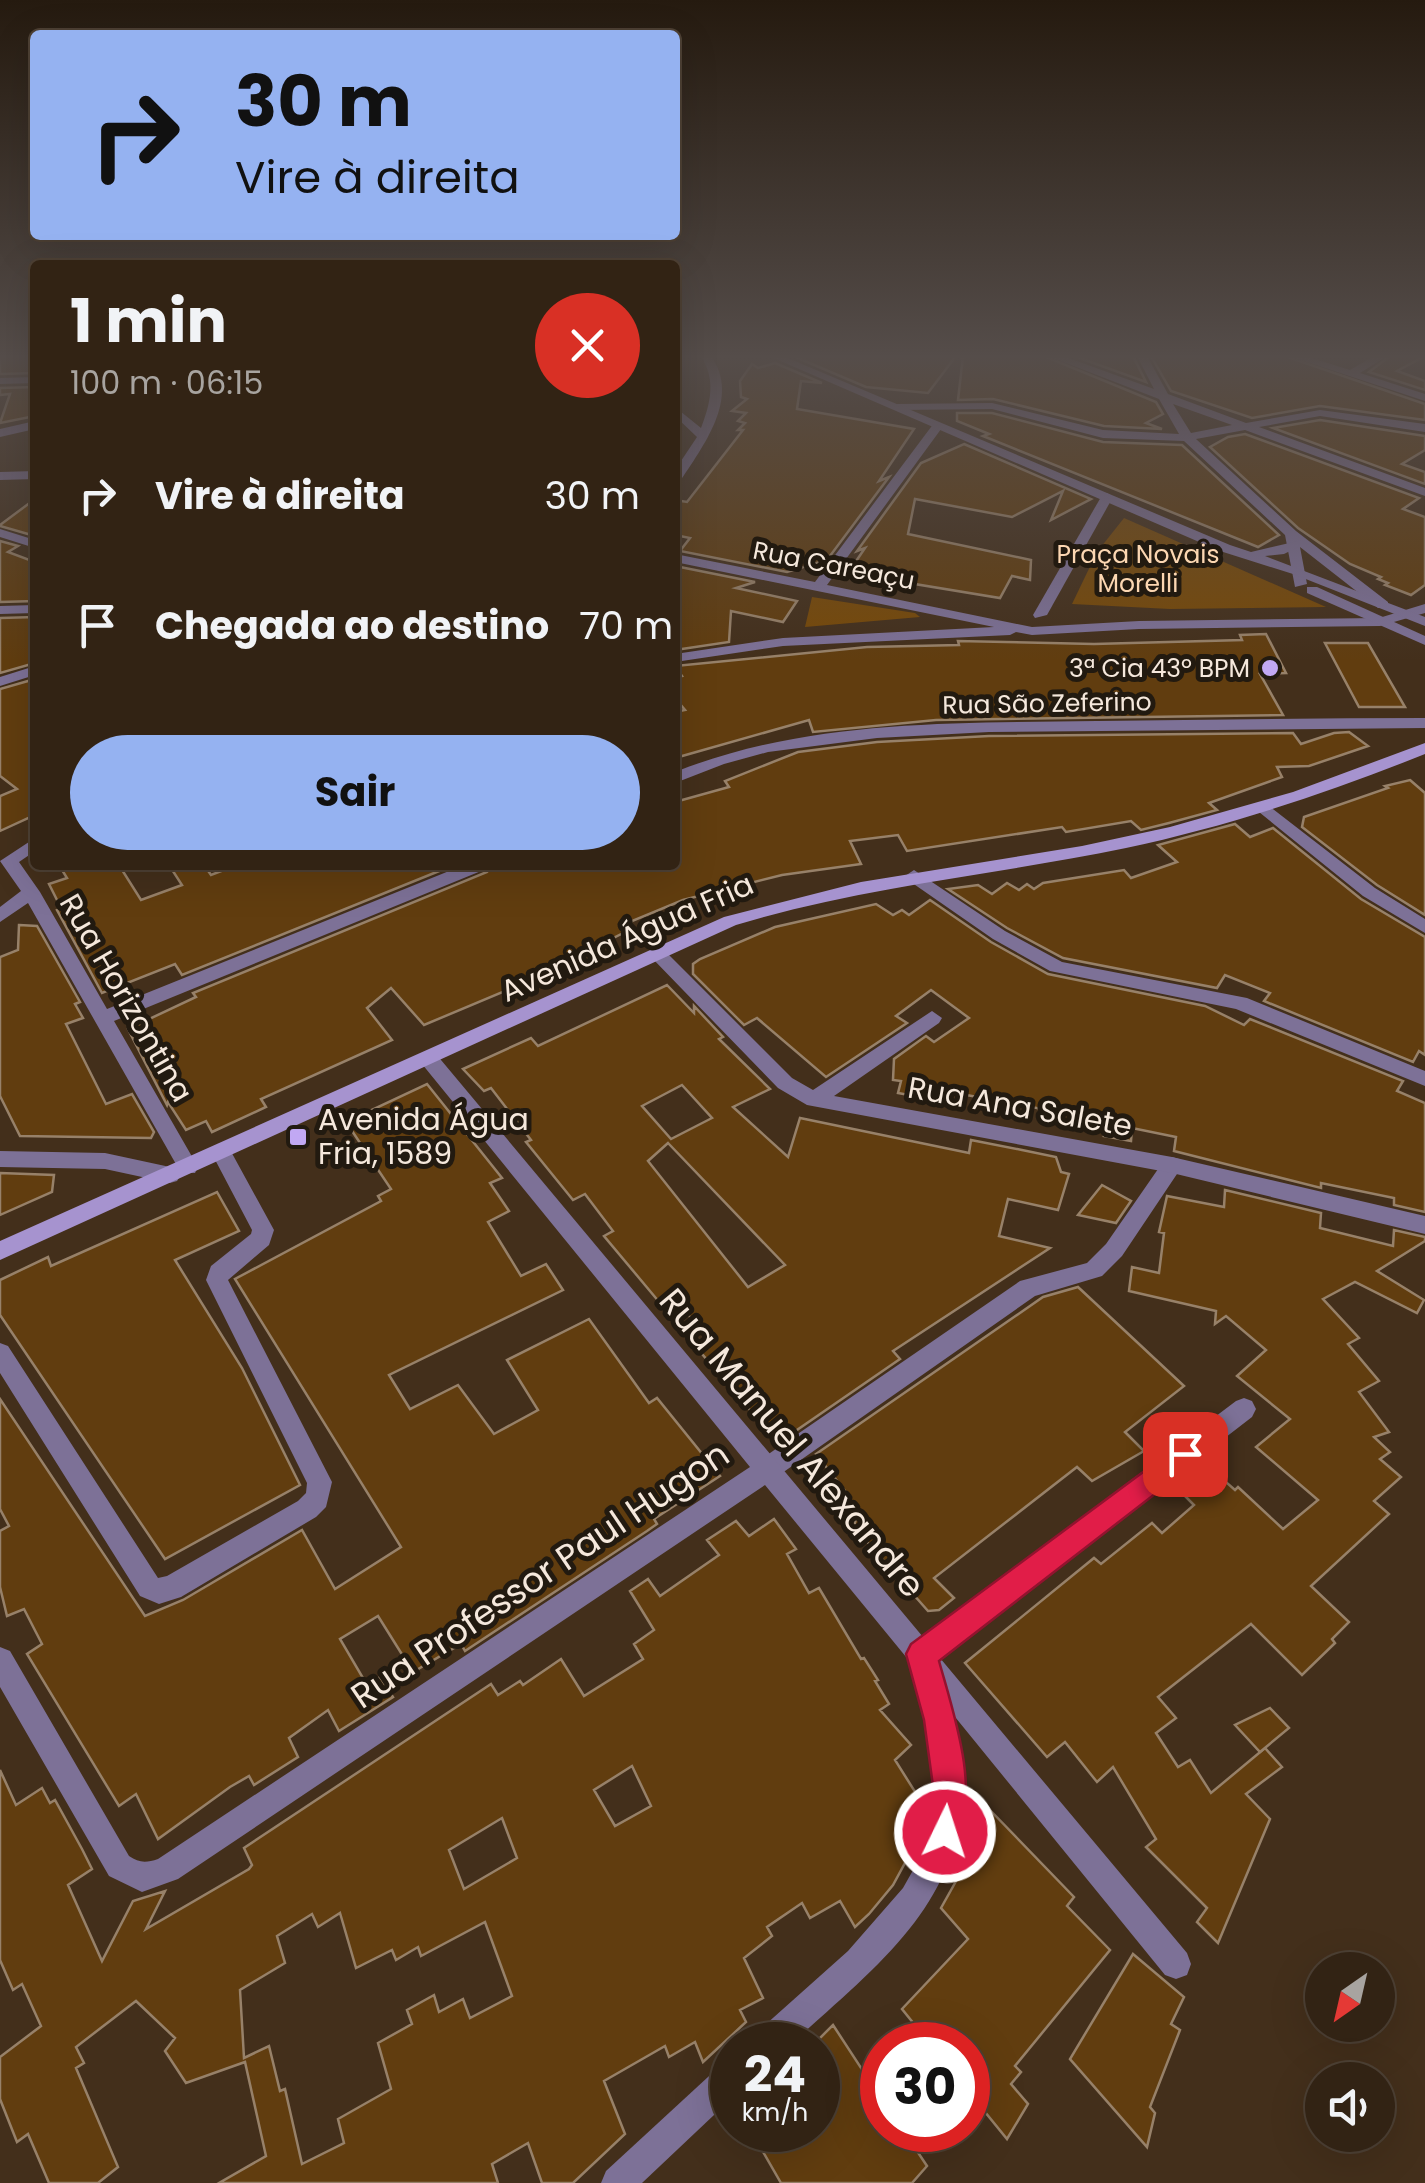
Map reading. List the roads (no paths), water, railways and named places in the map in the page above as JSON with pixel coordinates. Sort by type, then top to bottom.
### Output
[{"type":"main road","name":"Avenida Água Fria","points":[[0,1252],[657,952],[770,907],[914,876],[1082,851],[1265,808],[1425,748]]},
{"type":"street","points":[[820,585],[914,458]]},
{"type":"street","points":[[1015,458],[1299,578],[1418,619]]},
{"type":"street","points":[[1208,458],[1292,539],[1384,605]]},
{"type":"street","points":[[1331,458],[1425,492]]},
{"type":"street","points":[[0,476],[30,475]]},
{"type":"street","points":[[1040,616],[1107,497]]},
{"type":"street","points":[[0,534],[30,543]]},
{"type":"street","points":[[1245,553],[1279,551],[1292,539]]},
{"type":"street","points":[[1292,539],[1299,578]]},
{"type":"street","points":[[1225,548],[1299,578],[1380,622],[1425,641]]},
{"type":"street","name":"Rua Careaçu","points":[[680,559],[984,618]]},
{"type":"street","points":[[0,610],[30,608]]},
{"type":"street","points":[[1418,619],[1425,608]]},
{"type":"street","points":[[902,635],[984,618],[1040,616],[1140,625]]},
{"type":"street","points":[[984,618],[1032,630]]},
{"type":"street","points":[[680,657],[783,642],[902,635],[1418,619]]},
{"type":"street","points":[[0,682],[30,672]]},
{"type":"street","name":"Rua São Zeferino","points":[[680,776],[777,748],[898,732],[1425,724]]},
{"type":"street","points":[[1265,808],[1368,892],[1425,927]]},
{"type":"street","points":[[4,862],[30,845]]},
{"type":"street","points":[[4,862],[30,856]]},
{"type":"street","name":"Rua Horizontina","points":[[4,862],[31,892],[102,1018],[179,1171]]},
{"type":"street","points":[[102,1018],[468,870]]},
{"type":"street","points":[[914,876],[999,934],[1057,967],[1240,1003],[1425,1079]]},
{"type":"street","points":[[0,916],[31,892]]},
{"type":"street","name":"Rua Ana Salete","points":[[657,952],[785,1083],[814,1100],[1172,1166],[1425,1225]]},
{"type":"street","points":[[814,1100],[932,1018]]},
{"type":"street","name":"Rua Manuel Alexandre","points":[[429,1059],[1176,1964]]},
{"type":"street","points":[[0,1353],[149,1587],[158,1591],[172,1588],[307,1509],[317,1499],[320,1482],[217,1280],[219,1272],[261,1239],[264,1230],[221,1152]]},
{"type":"street","points":[[0,1158],[105,1161],[179,1171]]},
{"type":"street","name":"Rua Professor Paul Hugon","points":[[0,1661],[119,1866],[134,1878],[148,1878],[168,1869],[766,1470],[1028,1288],[1094,1270],[1114,1250],[1172,1166]]},
{"type":"street","points":[[791,2022],[885,1934],[932,1871],[945,1832],[949,1786],[940,1720],[922,1654],[1244,1410]]},
{"type":"street","points":[[618,2183],[710,2097]]},
{"type":"place","name":"3ª Cia 43º BPM","points":[[1270,668]]},
{"type":"place","name":"Avenida Água Fria, 1589","points":[[298,1137]]},
{"type":"park label","name":"Praça Novais Morelli","points":[[1138,568]]}]
